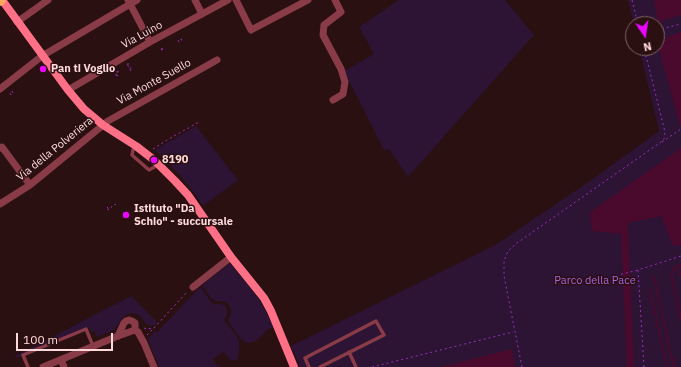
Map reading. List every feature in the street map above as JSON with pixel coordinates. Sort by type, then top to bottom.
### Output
[{"type":"main road","points":[[1,0],[42,56],[84,109],[104,125],[136,146],[158,165],[188,195],[231,257],[264,298],[271,311],[294,367]]},
{"type":"street","points":[[17,22],[48,0]]},
{"type":"street","points":[[0,89],[42,56],[128,2],[138,0]]},
{"type":"street","points":[[195,0],[202,14]]},
{"type":"street","name":"Via Luino","points":[[68,90],[150,42],[228,0]]},
{"type":"street","points":[[236,0],[251,30],[308,0]]},
{"type":"street","points":[[333,100],[343,94],[345,82],[341,69],[323,34],[324,25],[341,12],[335,0]]},
{"type":"street","points":[[128,2],[150,42]]},
{"type":"street","name":"Via Monte Suello","points":[[104,125],[108,121],[217,60]]},
{"type":"street","name":"Via della Polveriera","points":[[0,204],[30,185],[104,125]]},
{"type":"street","points":[[0,148],[2,147],[30,185]]},
{"type":"street","points":[[193,287],[231,257]]},
{"type":"street","points":[[118,336],[126,321],[129,320],[135,323],[134,330]]},
{"type":"street","points":[[134,330],[138,332],[142,339],[154,367]]},
{"type":"street","points":[[43,367],[134,330]]},
{"type":"street","points":[[61,360],[64,367]]},
{"type":"lane","points":[[310,367],[305,358],[376,321],[384,335],[320,367]]},
{"type":"lane","points":[[28,367],[23,355],[86,329],[93,346]]},
{"type":"lane","points":[[349,352],[356,367]]},
{"type":"path","points":[[632,0],[636,16]]},
{"type":"path","points":[[665,28],[681,24]]},
{"type":"path","points":[[646,56],[666,132],[664,139],[661,142]]},
{"type":"path","points":[[154,149],[199,122]]},
{"type":"path","points":[[522,367],[504,276],[504,261],[508,251],[557,214],[681,129]]},
{"type":"path","points":[[108,210],[106,208],[107,207],[109,209],[115,204],[117,206]]},
{"type":"path","points":[[587,283],[638,270],[681,256]]},
{"type":"path","points":[[638,270],[644,367]]},
{"type":"path","points":[[142,339],[193,287]]},
{"type":"path","points":[[372,367],[514,332]]},
{"type":"green space","points":[[399,0],[505,0],[534,35],[408,177],[389,149],[384,150],[344,71],[374,54],[359,27]]},
{"type":"green space","name":"Parco della Pace","points":[[628,0],[681,0],[681,367],[300,367],[291,346],[497,244],[594,178],[659,131],[641,56],[665,56],[665,16],[632,16]]},
{"type":"green space","points":[[196,126],[238,180],[203,206],[178,173],[155,150]]},
{"type":"green space","points":[[230,263],[259,299],[274,327],[268,329],[257,340],[250,343],[241,339],[228,320],[231,311],[229,305],[226,302],[215,301],[211,298],[202,285]]},
{"type":"green space","points":[[200,287],[213,304],[224,305],[226,307],[227,315],[224,320],[239,341],[238,358],[236,361],[229,359],[224,352],[213,359],[217,366],[219,365],[220,367],[159,367],[148,338],[156,331],[159,332],[159,330]]},
{"type":"green space","points":[[131,296],[157,322],[155,325],[151,326],[146,324],[139,315],[132,313],[123,317],[114,330],[97,337],[94,331],[91,332],[89,327],[16,358],[15,356]]},
{"type":"shaded area","points":[[654,0],[681,0],[681,15],[665,20],[665,16],[657,16]]},
{"type":"shaded area","points":[[681,32],[680,126],[661,56],[665,56],[665,41],[669,36]]},
{"type":"shaded area","points":[[681,148],[681,245],[673,246],[661,216],[628,223],[634,367],[627,367],[621,234],[592,231],[590,212]]},
{"type":"shaded area","points":[[512,349],[515,367],[441,367]]},
{"type":"waterway","points":[[681,265],[675,267],[672,273],[681,320]]},
{"type":"waterway","points":[[677,266],[681,276]]},
{"type":"waterway","points":[[654,276],[674,367]]},
{"type":"waterway","points":[[650,290],[667,367]]},
{"type":"place","name":"Pan ti Voglio","points":[[43,69]]},
{"type":"place","name":"8190","points":[[154,160]]},
{"type":"place","name":"Istituto \"Da Schio\" - succursale","points":[[126,215]]}]
